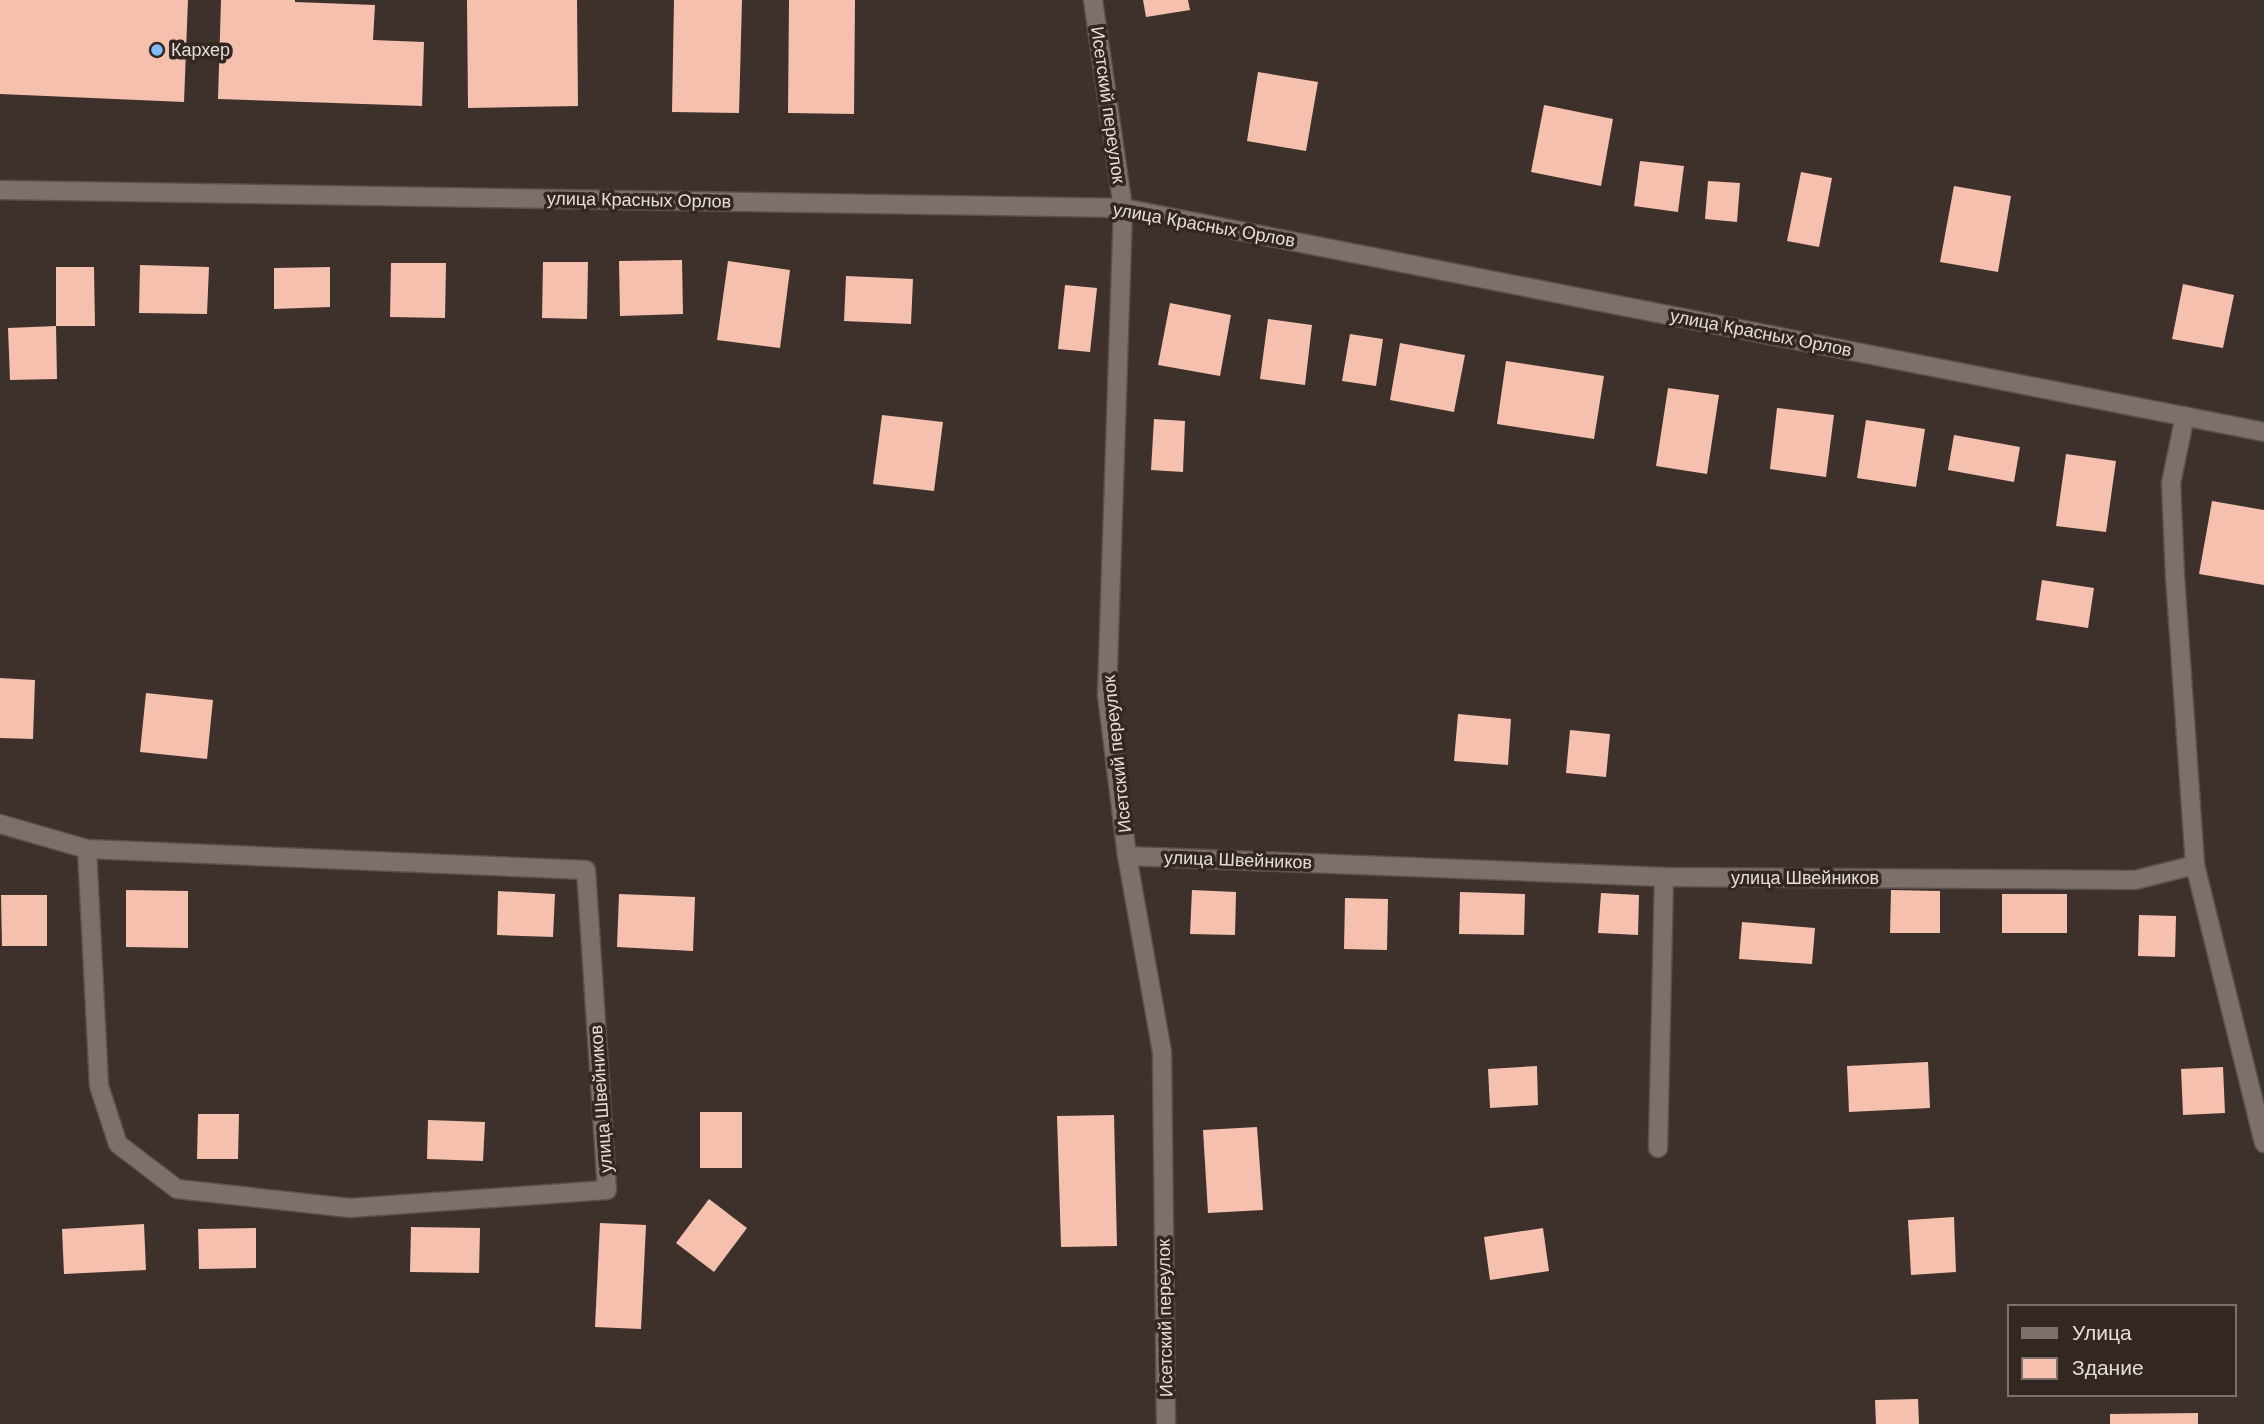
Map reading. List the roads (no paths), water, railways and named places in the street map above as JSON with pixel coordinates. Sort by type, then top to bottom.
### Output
[{"type":"street","name":"Исетский переулок","points":[[1093,0],[1123,208],[1107,695],[1127,856],[1162,1052],[1166,1424]]},
{"type":"street","name":"улица Красных Орлов","points":[[0,190],[1123,208],[2264,432]]},
{"type":"street","points":[[2185,416],[2171,483],[2195,865],[2264,1143]]},
{"type":"street","name":"улица Швейников","points":[[0,824],[87,849],[586,870],[607,1190],[350,1208],[177,1189],[118,1144],[99,1086],[87,849]]},
{"type":"street","name":"улица Швейников","points":[[1127,856],[1664,877],[2136,880],[2195,865]]},
{"type":"street","points":[[1658,1149],[1664,877]]},
{"type":"place","name":"Кархер","points":[[157,50]]}]
